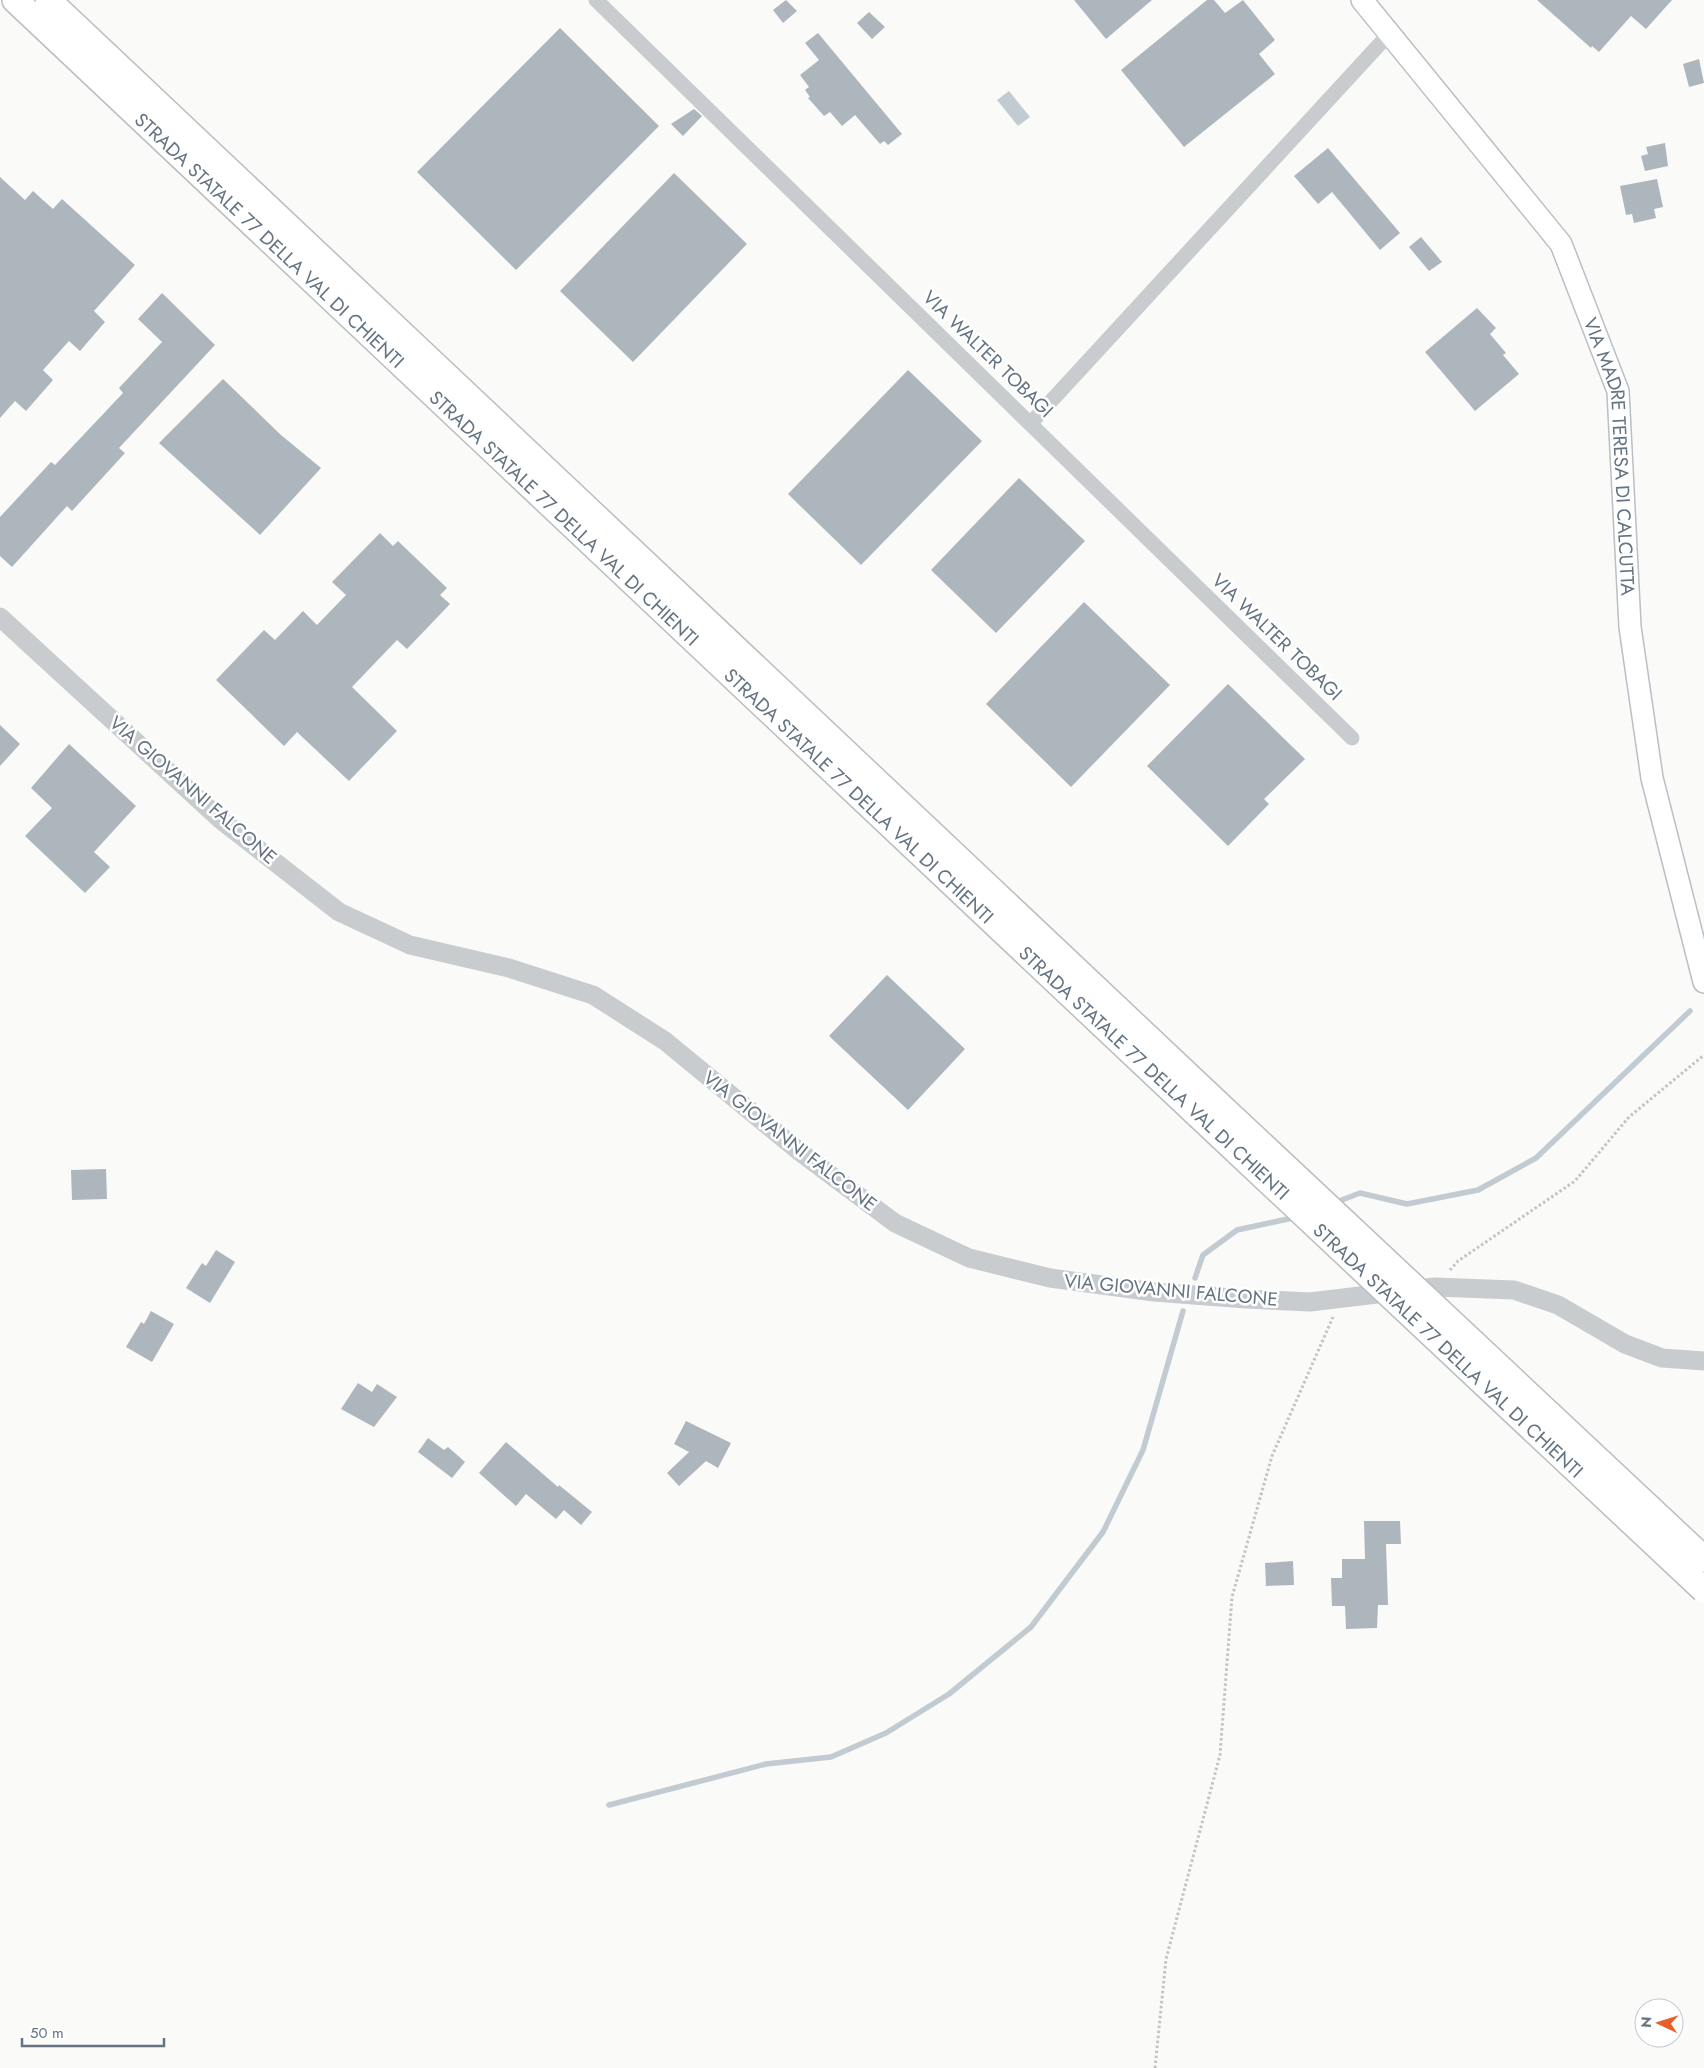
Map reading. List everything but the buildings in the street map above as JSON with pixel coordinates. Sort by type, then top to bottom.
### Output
[{"type":"highway","name":"STRADA STATALE 77 DELLA VAL DI CHIENTI","points":[[15,0],[1205,1106],[1704,1559]]},
{"type":"highway","name":"STRADA STATALE 77 DELLA VAL DI CHIENTI","points":[[48,0],[1205,1106],[1704,1590]]},
{"type":"main road","name":"VIA MADRE TERESA DI CALCUTTA","points":[[1362,0],[1561,244],[1618,391],[1630,627],[1652,778],[1704,982]]},
{"type":"street","name":"VIA WALTER TOBAGI","points":[[596,0],[1352,738]]},
{"type":"street","points":[[1030,424],[1389,34]]},
{"type":"street","name":"VIA GIOVANNI FALCONE","points":[[0,617],[221,820],[339,912],[410,945],[509,968],[593,995],[665,1041],[800,1152],[895,1222],[969,1258],[1050,1278],[1154,1292],[1246,1299],[1310,1302],[1435,1287],[1514,1290],[1558,1305],[1625,1344],[1662,1358],[1702,1360]]},
{"type":"path","points":[[1435,1287],[1458,1261],[1575,1181],[1629,1117],[1704,1055]]},
{"type":"path","points":[[1155,2068],[1166,1959],[1220,1755],[1232,1597],[1272,1456],[1341,1298]]},
{"type":"shaded area","points":[[1009,91],[1030,117],[1018,126],[997,100]]},
{"type":"waterway","points":[[1334,1203],[1360,1193],[1407,1204],[1478,1190],[1536,1158],[1690,1011]]},
{"type":"waterway","points":[[1195,1278],[1203,1255],[1237,1230],[1297,1217]]},
{"type":"waterway","points":[[609,1805],[766,1764],[831,1757],[886,1733],[949,1694],[1031,1627],[1103,1532],[1143,1450],[1183,1311]]}]
